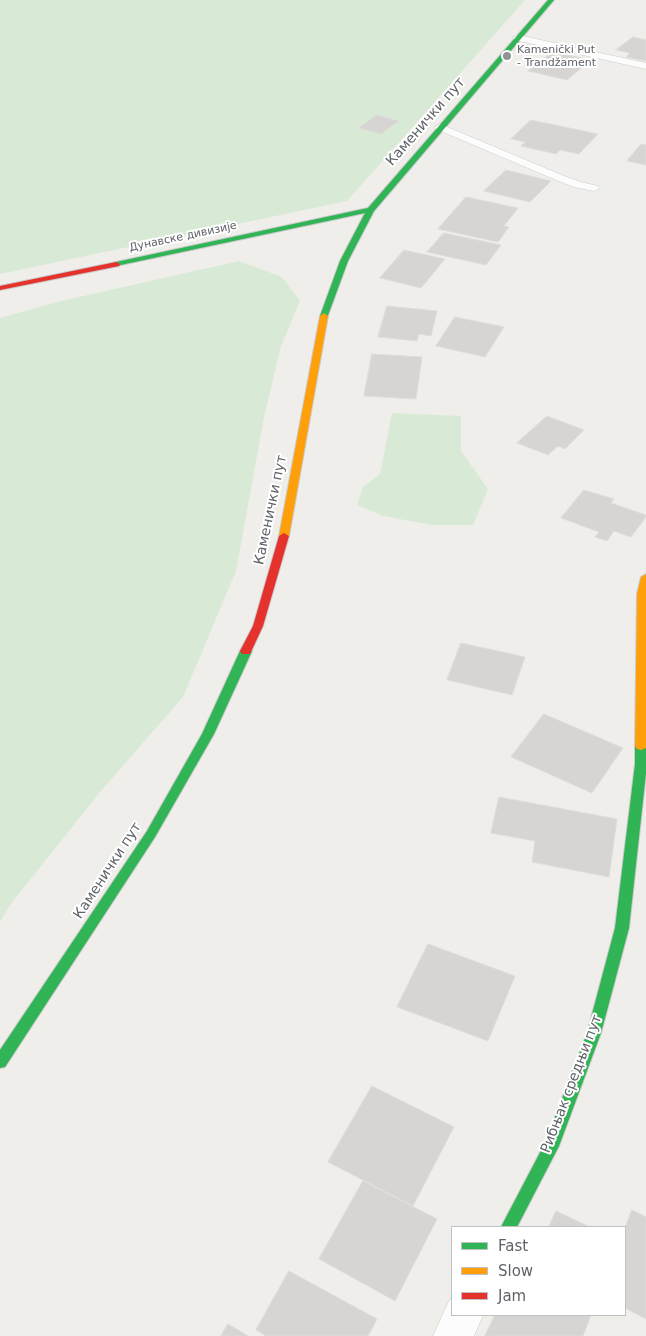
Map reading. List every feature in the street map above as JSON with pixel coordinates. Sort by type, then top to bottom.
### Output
[{"type":"main road","name":"Каменички пут","points":[[0,1062],[151,834],[208,734],[258,626],[284,536],[329,296],[352,243],[371,210],[440,127],[551,0]]},
{"type":"main road","name":"Дунавске дивизије","points":[[0,288],[371,210]]},
{"type":"main road","name":"Рибњак средњи пут","points":[[510,1226],[551,1146],[594,1033],[622,928],[641,764],[642,594],[646,576]]},
{"type":"street","points":[[453,1336],[463,1316]]},
{"type":"lane","points":[[518,38],[646,66]]},
{"type":"lane","points":[[440,127],[560,178],[578,185],[594,188]]},
{"type":"green space","points":[[0,0],[525,0],[347,201],[0,274]]},
{"type":"green space","points":[[239,261],[282,277],[300,301],[281,346],[264,417],[236,571],[183,697],[100,792],[10,905],[0,922],[0,318],[57,302]]},
{"type":"green space","points":[[392,413],[461,416],[461,451],[488,489],[473,525],[432,525],[383,516],[357,505],[363,487],[380,474]]},
{"type":"building","points":[[633,37],[646,40],[646,61],[626,57],[630,53],[616,50]]},
{"type":"building","points":[[553,52],[591,60],[567,80],[528,71]]},
{"type":"building","points":[[377,115],[399,121],[381,134],[359,128]]},
{"type":"building","points":[[531,120],[598,134],[579,154],[560,150],[556,154],[521,146],[525,142],[511,139]]},
{"type":"building","points":[[641,144],[646,145],[646,165],[627,161]]},
{"type":"building","points":[[506,170],[551,181],[530,202],[484,191]]},
{"type":"building","points":[[466,197],[518,208],[504,226],[509,227],[498,242],[438,229]]},
{"type":"building","points":[[444,233],[501,245],[486,265],[427,252]]},
{"type":"building","points":[[404,250],[445,259],[421,288],[380,278]]},
{"type":"building","points":[[387,306],[437,311],[431,336],[419,334],[417,341],[378,337]]},
{"type":"building","points":[[455,317],[504,327],[485,357],[436,346]]},
{"type":"building","points":[[372,354],[422,357],[416,399],[364,396]]},
{"type":"building","points":[[547,416],[584,430],[565,449],[558,446],[548,455],[517,443]]},
{"type":"building","points":[[584,490],[614,499],[611,503],[646,515],[646,517],[631,537],[614,531],[607,541],[595,537],[599,532],[561,518]]},
{"type":"building","points":[[461,643],[525,657],[512,695],[447,680]]},
{"type":"building","points":[[544,714],[623,748],[592,793],[511,757]]},
{"type":"building","points":[[499,797],[617,819],[609,877],[532,862],[535,841],[491,833]]},
{"type":"building","points":[[428,944],[515,976],[488,1041],[397,1007]]},
{"type":"building","points":[[372,1086],[454,1127],[413,1206],[328,1162]]},
{"type":"building","points":[[363,1181],[437,1219],[395,1301],[319,1259]]},
{"type":"building","points":[[632,1210],[646,1217],[646,1319],[626,1309],[626,1226]]},
{"type":"building","points":[[556,1211],[588,1226],[549,1226]]},
{"type":"building","points":[[289,1271],[377,1319],[368,1336],[266,1336],[256,1330]]},
{"type":"building","points":[[495,1316],[591,1316],[583,1336],[485,1336]]},
{"type":"building","points":[[228,1324],[248,1336],[221,1336]]},
{"type":"traffic: fast","points":[[324,316],[344,261],[371,210],[551,0]]},
{"type":"traffic: fast","points":[[116,264],[371,210]]},
{"type":"traffic: fast","points":[[0,1062],[151,834],[208,734],[246,651]]},
{"type":"traffic: fast","points":[[510,1226],[551,1146],[594,1033],[622,928],[641,764],[641,746]]},
{"type":"traffic: slow","points":[[284,536],[324,316]]},
{"type":"traffic: slow","points":[[641,746],[642,594],[646,577]]},
{"type":"traffic: jam","points":[[0,288],[116,264]]},
{"type":"traffic: jam","points":[[246,651],[258,626],[284,536]]},
{"type":"place","name":"Kamenički Put - Trandžament","points":[[507,56]]}]
